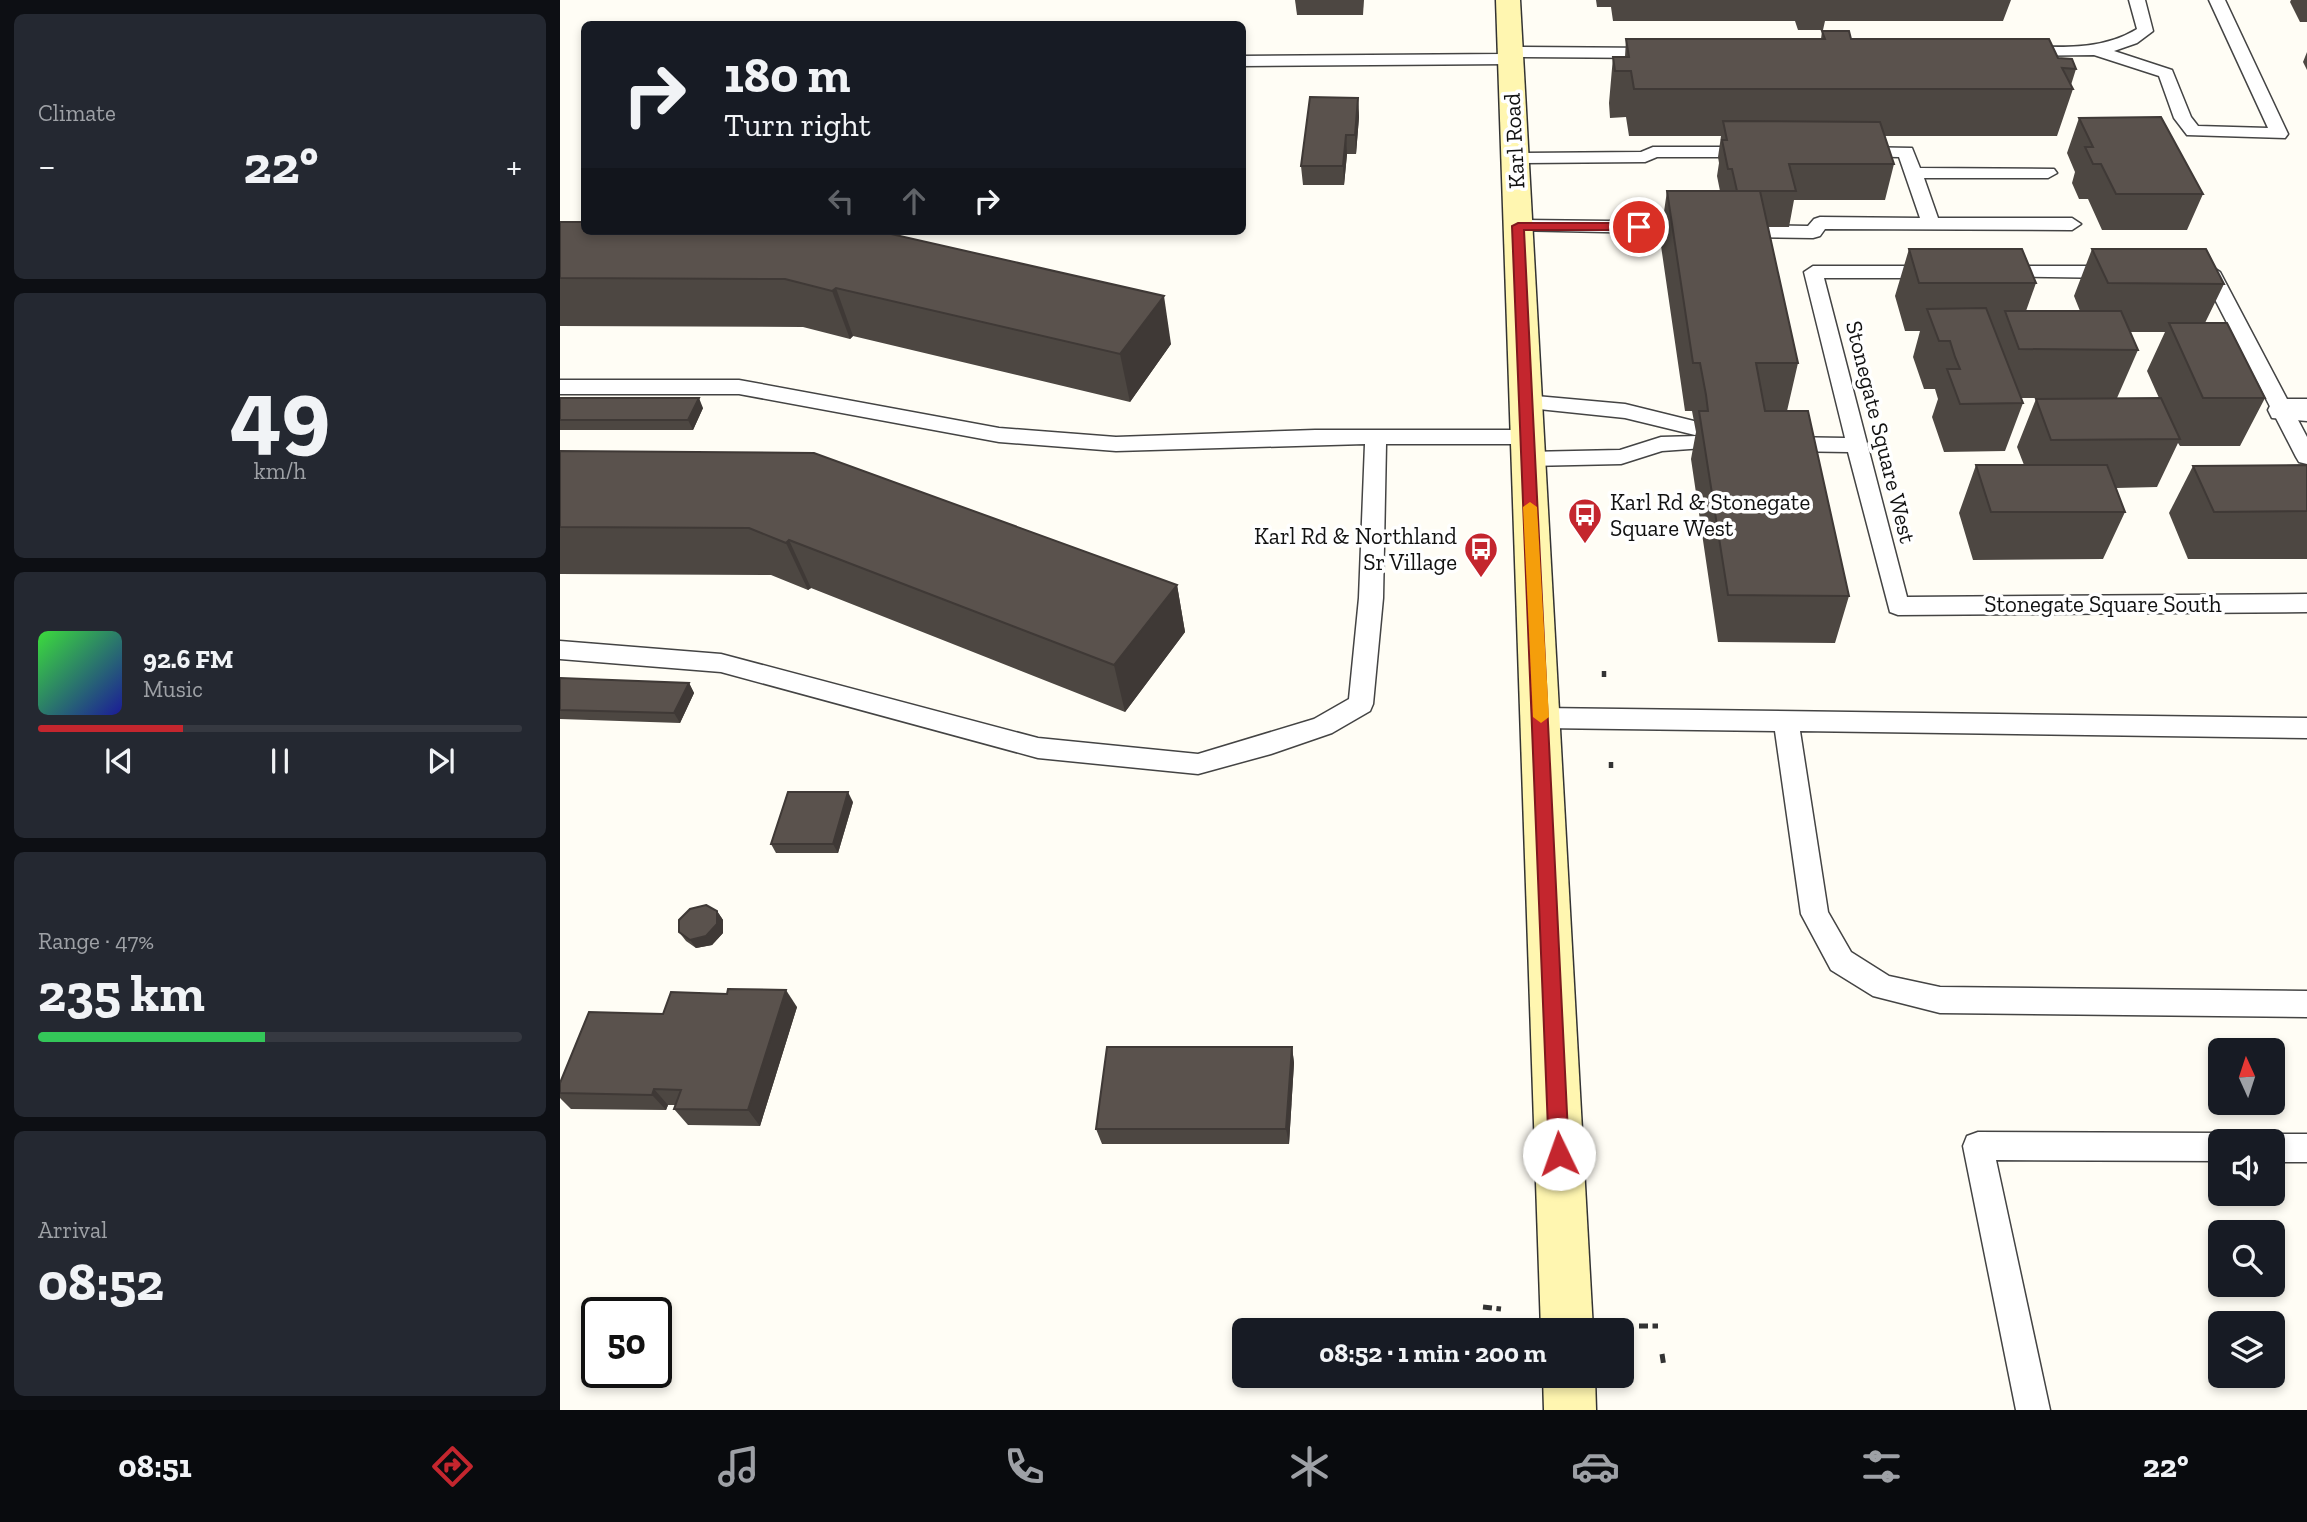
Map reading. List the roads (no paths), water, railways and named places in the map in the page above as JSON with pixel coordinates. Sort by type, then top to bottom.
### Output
[{"type":"main road","name":"Karl Road","points":[[1508,0],[1542,718],[1567,1318]]},
{"type":"main road","points":[[1569,1388],[1570,1410]]},
{"type":"lane","points":[[2099,51],[2136,38],[2145,31],[2137,0]]},
{"type":"lane","points":[[2003,51],[2099,51],[2166,73],[2183,118],[2193,131],[2279,134],[2217,0]]},
{"type":"lane","points":[[1246,61],[1678,53]]},
{"type":"lane","points":[[1515,158],[1645,157],[1653,152],[1773,152]]},
{"type":"lane","points":[[1840,152],[1906,152],[1931,224]]},
{"type":"lane","points":[[1913,173],[2048,173]]},
{"type":"lane","points":[[1518,226],[1814,232],[1820,223],[2072,224]]},
{"type":"lane","name":"Stonegate Square West","points":[[1898,606],[1813,272],[1950,272]]},
{"type":"lane","points":[[1978,272],[2129,272]]},
{"type":"lane","points":[[2184,272],[2211,272],[2296,410],[2307,457]]},
{"type":"lane","points":[[560,387],[739,387],[999,435],[1116,444],[1527,433],[1625,411],[1696,435],[1621,457],[1527,433]]},
{"type":"lane","points":[[1770,436],[1854,437]]},
{"type":"lane","points":[[560,650],[721,663],[1038,748],[1198,764],[1323,726],[1361,704],[1371,598],[1377,438]]},
{"type":"lane","name":"Stonegate Square South","points":[[1898,606],[2307,603]]},
{"type":"lane","points":[[1542,718],[2307,728]]},
{"type":"lane","points":[[1786,722],[1815,914],[1841,961],[1883,987],[1940,1000],[2307,1004]]},
{"type":"lane","points":[[2033,1410],[1978,1146],[2208,1147]]},
{"type":"lane","points":[[2285,1148],[2307,1148]]},
{"type":"place","name":"Karl Rd & Stonegate Square West","points":[[1585,545]]},
{"type":"place","name":"Karl Rd & Northland Sr Village","points":[[1481,579]]}]
